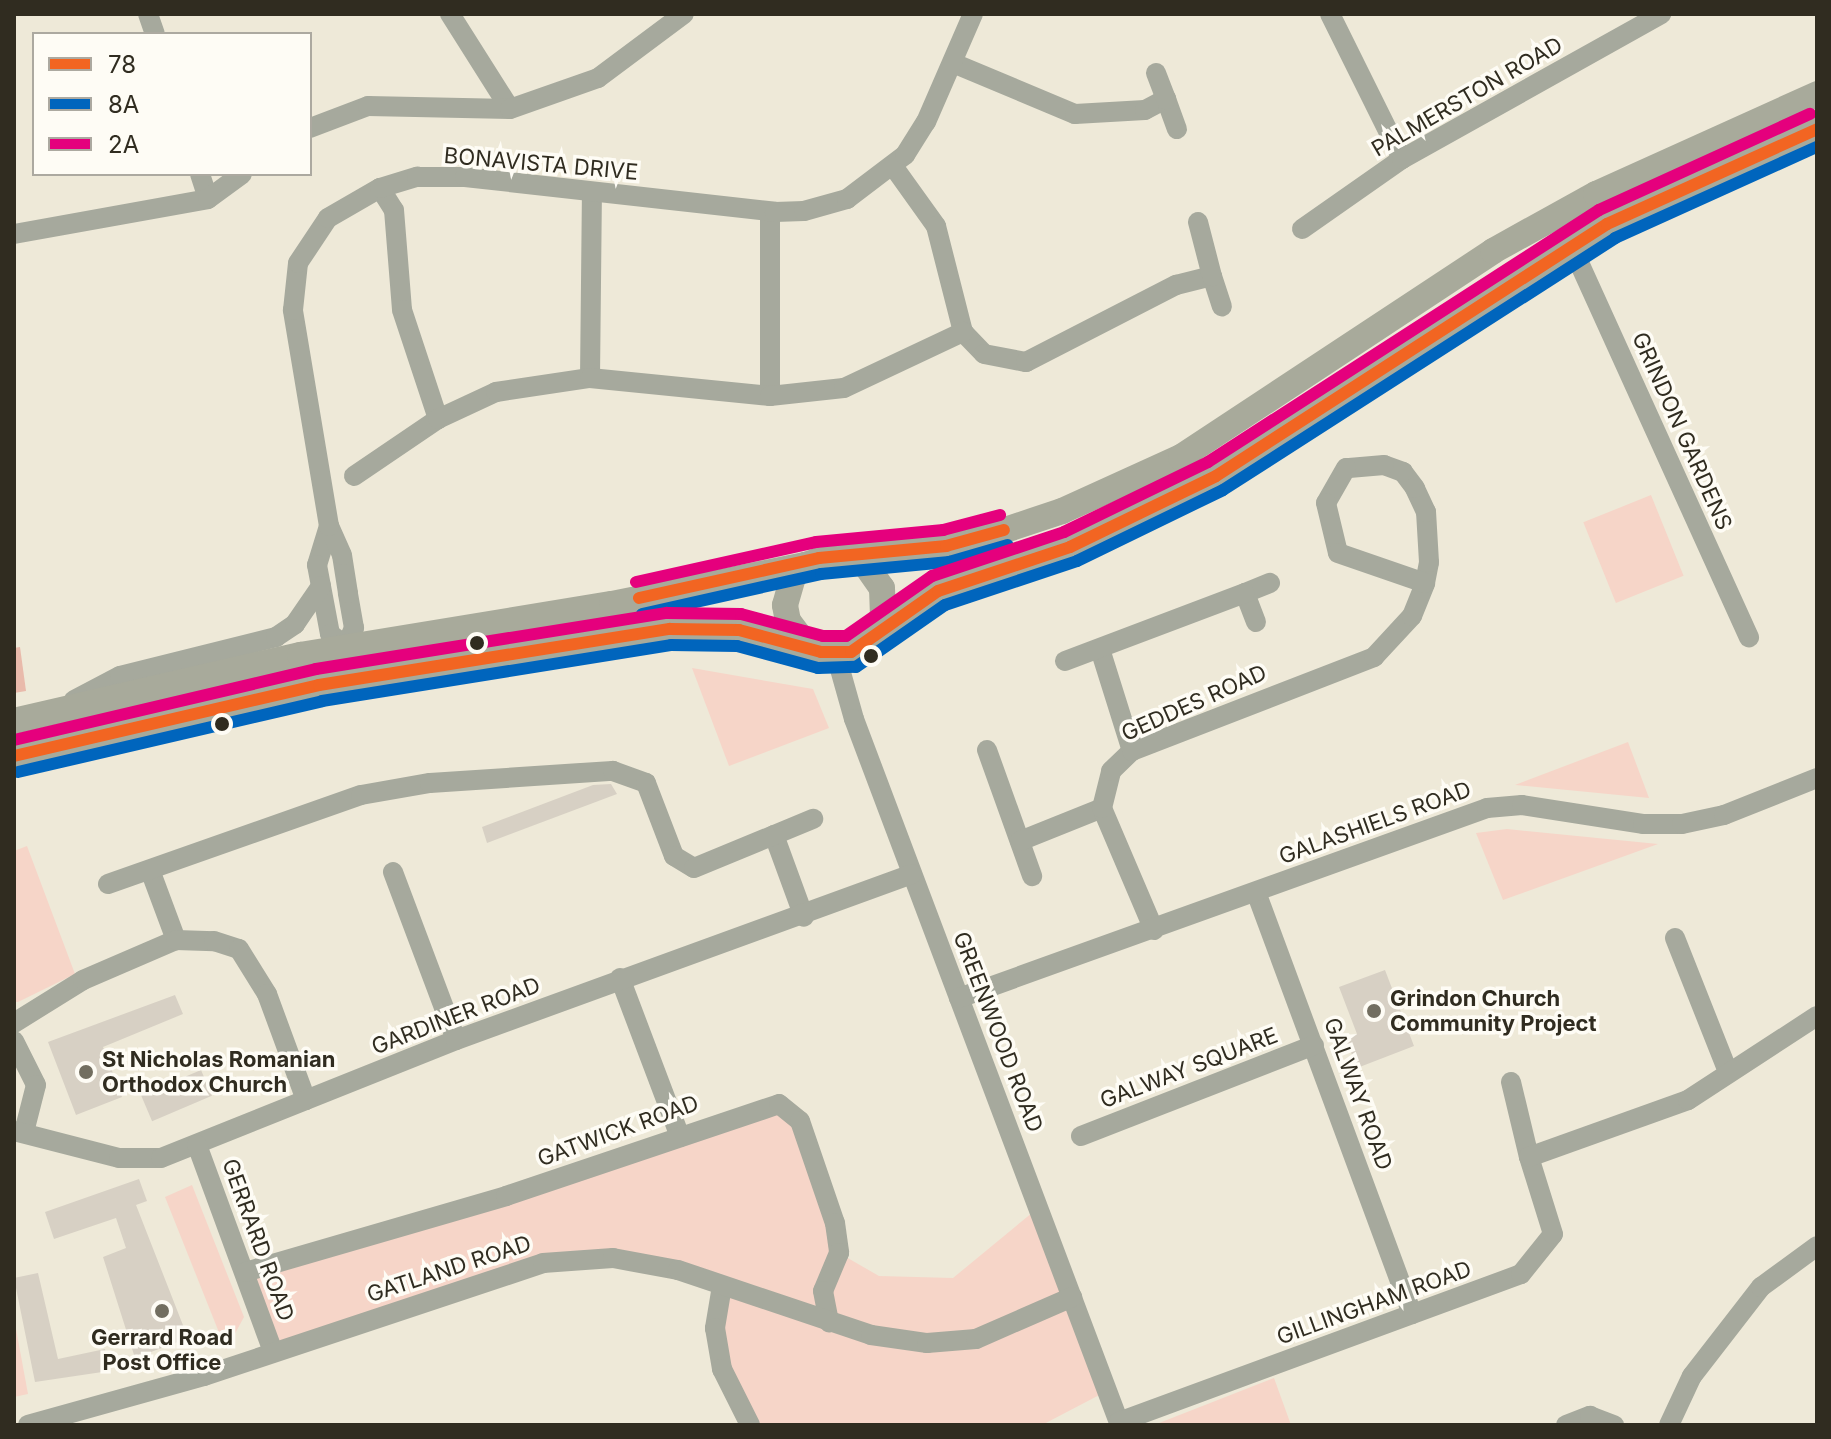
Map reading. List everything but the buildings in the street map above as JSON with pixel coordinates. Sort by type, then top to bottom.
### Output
[{"type":"main road","points":[[848,557],[946,546],[1002,531],[1062,511],[1181,457],[1493,251],[1596,194],[1817,94]]},
{"type":"main road","points":[[14,756],[353,679],[706,626],[807,646],[836,655],[864,645],[938,591],[1070,547],[1216,476],[1571,245],[1817,129]]},
{"type":"main road","points":[[14,721],[346,646],[612,604],[806,565],[834,555],[865,564],[882,588],[884,612],[875,635]]},
{"type":"main road","points":[[806,565],[793,577],[785,605],[788,621],[807,646]]},
{"type":"main road","points":[[346,646],[353,679]]},
{"type":"street","points":[[450,14],[510,109]]},
{"type":"street","points":[[312,127],[368,106],[510,109],[598,78],[684,14]]},
{"type":"street","name":"BONAVISTA DRIVE","points":[[329,526],[317,565],[330,634],[346,646],[354,628],[342,555],[329,526],[293,310],[298,263],[328,218],[380,188],[417,177],[465,177],[770,212],[804,211],[847,199],[893,166],[926,122],[973,14]]},
{"type":"street","points":[[1330,14],[1402,159]]},
{"type":"street","name":"PALMERSTON ROAD","points":[[1302,229],[1402,159],[1661,14]]},
{"type":"street","points":[[953,63],[1075,114],[1145,110],[1166,99]]},
{"type":"street","points":[[1156,73],[1177,129]]},
{"type":"street","points":[[893,166],[936,226],[963,332],[984,354],[1026,362],[1176,285],[1212,276]]},
{"type":"street","points":[[201,176],[208,199]]},
{"type":"street","points":[[14,234],[208,199],[239,176]]},
{"type":"street","points":[[380,188],[394,210],[402,310],[438,419]]},
{"type":"street","points":[[590,378],[592,192]]},
{"type":"street","points":[[770,212],[770,396]]},
{"type":"street","points":[[1198,222],[1222,306]]},
{"type":"street","name":"GRINDON GARDENS","points":[[1571,245],[1749,637]]},
{"type":"street","points":[[354,476],[438,419],[496,392],[590,378],[770,396],[844,388],[963,332]]},
{"type":"street","name":"GEDDES ROAD","points":[[1102,808],[1111,771],[1132,751],[1374,657],[1412,616],[1425,583],[1429,537],[1415,488],[1403,472],[1384,465],[1346,468],[1326,503],[1338,553],[1425,583]]},
{"type":"street","points":[[1065,661],[1270,583]]},
{"type":"street","points":[[57,709],[120,676],[276,637],[295,624],[321,586]]},
{"type":"street","points":[[1245,593],[1256,622]]},
{"type":"street","points":[[1100,649],[1132,751]]},
{"type":"street","name":"GREENWOOD ROAD","points":[[836,655],[912,874],[1119,1423]]},
{"type":"street","points":[[987,750],[1032,876]]},
{"type":"street","points":[[108,884],[361,795],[430,783],[613,771],[646,783],[674,856],[694,868],[813,819]]},
{"type":"street","name":"GALASHIELS ROAD","points":[[959,998],[1487,808],[1522,805],[1643,824],[1682,824],[1724,815],[1817,778]]},
{"type":"street","points":[[1020,841],[1102,808],[1154,930]]},
{"type":"street","points":[[774,835],[804,917]]},
{"type":"street","points":[[150,870],[176,940]]},
{"type":"street","points":[[393,872],[456,1040]]},
{"type":"street","name":"GARDINER ROAD","points":[[19,1132],[119,1158],[161,1158],[456,1040],[620,978],[804,917],[912,874]]},
{"type":"street","name":"GALWAY ROAD","points":[[1256,892],[1412,1314]]},
{"type":"street","points":[[1675,938],[1728,1072]]},
{"type":"street","points":[[14,1023],[83,980],[176,940],[214,941],[239,949],[267,994],[306,1100]]},
{"type":"street","points":[[620,978],[680,1137]]},
{"type":"street","points":[[1529,1157],[1688,1100],[1817,1016]]},
{"type":"street","points":[[14,1041],[36,1085],[19,1132]]},
{"type":"street","name":"GALWAY SQUARE","points":[[1081,1136],[1314,1045]]},
{"type":"street","name":"GILLINGHAM ROAD","points":[[1119,1423],[1521,1274],[1553,1234],[1529,1157],[1511,1082]]},
{"type":"street","name":"GATWICK ROAD","points":[[245,1272],[506,1196],[779,1104],[800,1121],[819,1166],[839,1253],[823,1291],[829,1322]]},
{"type":"street","name":"GERRARD ROAD","points":[[197,1145],[273,1352]]},
{"type":"street","points":[[1669,1425],[1692,1376],[1761,1287],[1817,1246]]},
{"type":"street","name":"GATLAND ROAD","points":[[35,1424],[273,1352],[543,1263],[613,1258],[678,1270],[829,1322],[927,1343],[976,1339],[1072,1297]]},
{"type":"street","points":[[722,1286],[715,1328],[722,1369],[750,1425]]},
{"type":"street","points":[[1566,1425],[1590,1416],[1614,1425]]},
{"type":"shaded area","points":[[1651,495],[1684,576],[1616,603],[1583,522]]},
{"type":"shaded area","points":[[20,647],[26,691],[14,693],[14,648]]},
{"type":"shaded area","points":[[692,668],[813,689],[829,728],[729,766]]},
{"type":"shaded area","points":[[1628,742],[1649,798],[1515,785]]},
{"type":"shaded area","points":[[1507,829],[1658,844],[1503,900],[1476,833]]},
{"type":"shaded area","points":[[27,846],[75,974],[14,1002],[14,851]]},
{"type":"shaded area","points":[[779,1104],[800,1121],[839,1253],[879,1276],[953,1278],[1038,1208],[1107,1391],[1042,1425],[750,1425],[722,1369],[721,1286],[678,1270],[543,1263],[273,1352],[245,1272]]},
{"type":"shaded area","points":[[192,1185],[244,1317],[226,1350],[165,1197]]},
{"type":"shaded area","points":[[14,1318],[28,1394],[14,1397]]},
{"type":"shaded area","points":[[1274,1378],[1291,1425],[1154,1425]]},
{"type":"transit line","name":"2A","points":[[14,740],[316,669],[667,613],[741,614],[823,636],[846,636],[932,576],[1064,532],[1208,462],[1599,210],[1810,114]]},
{"type":"transit line","name":"78","points":[[14,756],[319,685],[670,629],[739,630],[821,652],[851,652],[938,591],[1070,547],[1216,476],[1607,224],[1817,129]]},
{"type":"transit line","name":"8A","points":[[18,772],[322,701],[671,645],[737,646],[818,668],[856,667],[945,605],[1077,561],[1223,490],[1615,238],[1817,147]]},
{"type":"transit line","name":"2A","points":[[636,582],[816,542],[943,530],[1000,515]]},
{"type":"transit line","name":"78","points":[[639,598],[819,558],[946,546],[1004,530]]},
{"type":"transit line","name":"8A","points":[[642,614],[821,574],[949,562],[1008,545]]},
{"type":"place","name":"Grindon Church Community Project","points":[[1374,1011]]},
{"type":"place","name":"St Nicholas Romanian Orthodox Church","points":[[86,1072]]},
{"type":"place","name":"Gerrard Road Post Office","points":[[162,1311]]}]
